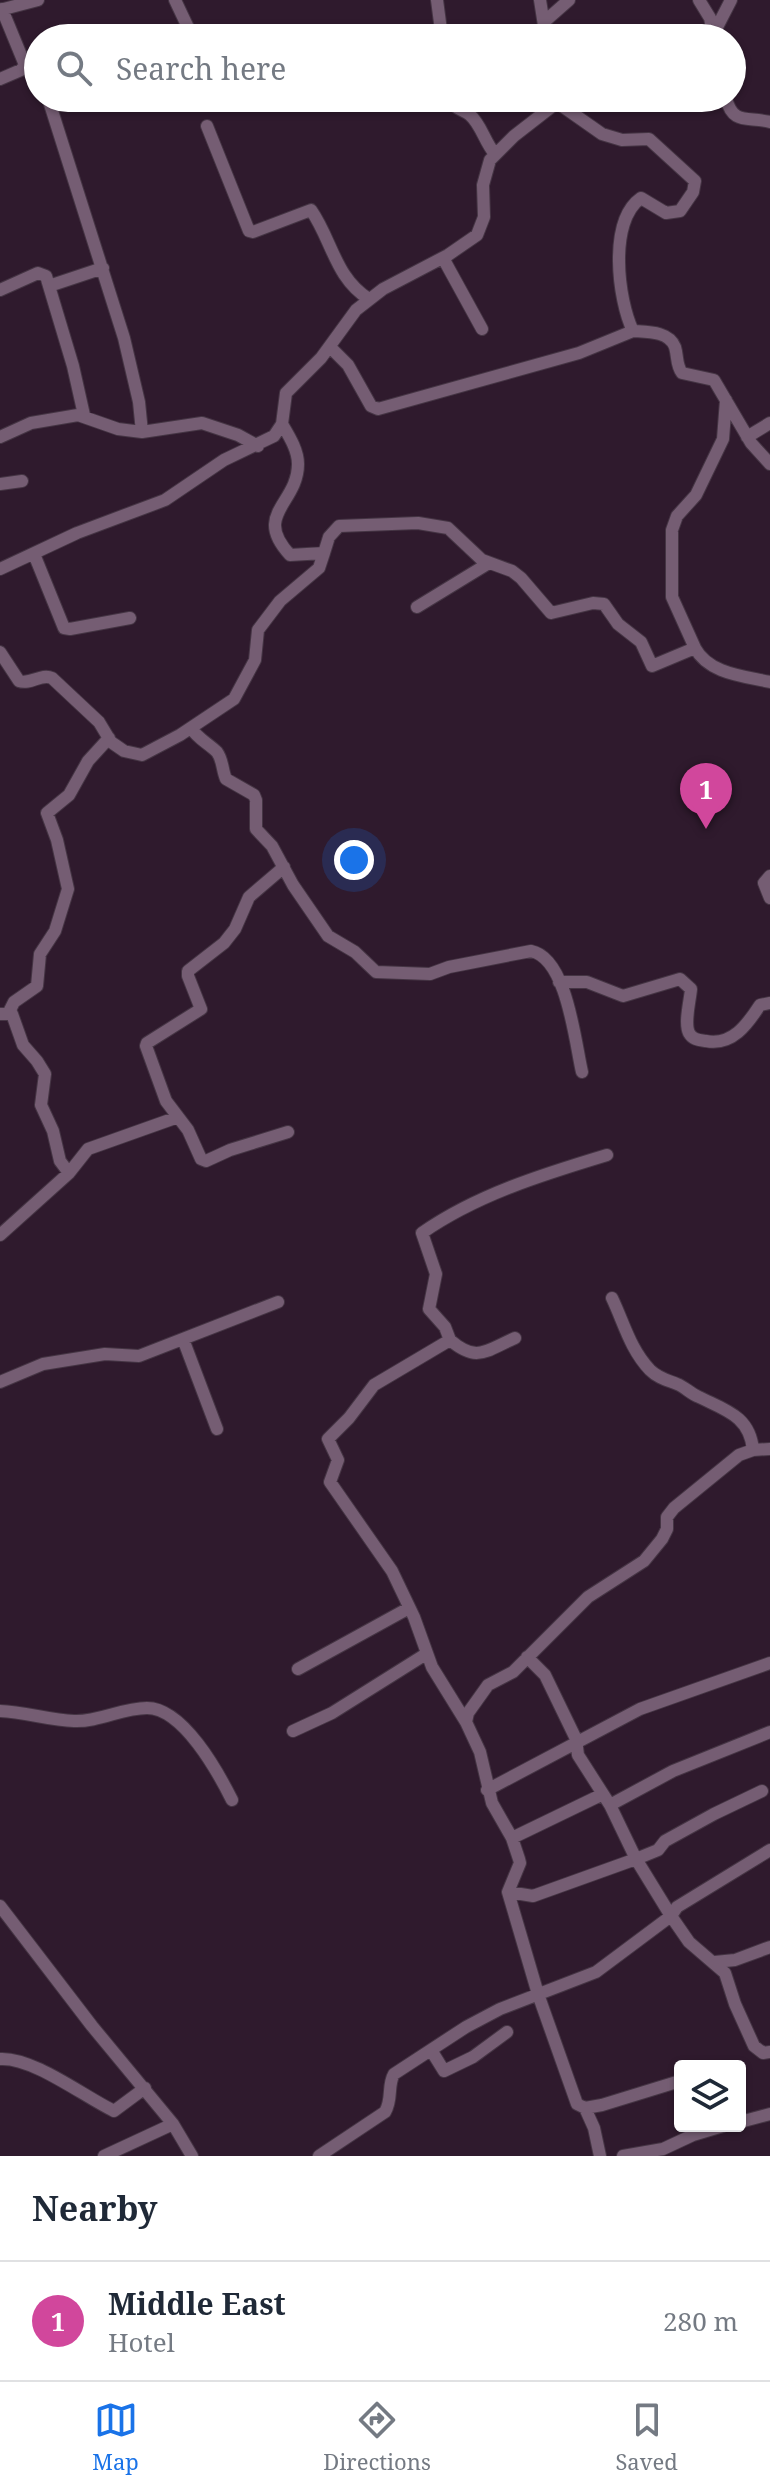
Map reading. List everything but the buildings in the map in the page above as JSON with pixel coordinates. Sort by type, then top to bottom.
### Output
[{"type":"street","points":[[24,63],[1,9],[38,0]]},
{"type":"street","points":[[175,0],[186,24]]},
{"type":"street","points":[[437,0],[440,24]]},
{"type":"street","points":[[540,0],[544,22]]},
{"type":"street","points":[[544,22],[569,0]]},
{"type":"street","points":[[699,0],[711,24]]},
{"type":"street","points":[[720,24],[731,0]]},
{"type":"street","points":[[0,79],[24,66]]},
{"type":"street","points":[[53,112],[133,371],[142,432]]},
{"type":"street","points":[[463,112],[472,117],[495,154]]},
{"type":"street","points":[[0,569],[77,533],[165,500],[224,460],[274,436],[282,424],[286,393],[330,347],[351,317],[369,299],[443,258],[477,235],[484,217],[485,172],[495,154],[545,112]]},
{"type":"street","points":[[572,112],[602,134],[622,140],[649,139],[695,181],[693,192],[680,211],[666,213],[641,198],[627,213],[618,252],[628,318],[633,331]]},
{"type":"street","points":[[731,112],[739,118],[770,122]]},
{"type":"street","points":[[207,126],[249,231],[311,210],[343,274],[359,293],[369,299]]},
{"type":"street","points":[[443,258],[482,329]]},
{"type":"street","points":[[49,286],[103,268]]},
{"type":"street","points":[[0,290],[40,272],[46,276],[84,415]]},
{"type":"street","points":[[330,347],[348,365],[372,407],[378,409],[579,353],[618,340],[633,331],[664,335],[675,346],[679,371],[684,375],[714,380],[747,437],[770,464]]},
{"type":"street","points":[[726,400],[723,439],[696,495],[677,516],[672,530],[672,597],[700,658],[710,666],[770,682]]},
{"type":"street","points":[[0,437],[31,423],[84,415],[118,429],[142,432],[202,423],[238,435],[258,446]]},
{"type":"street","points":[[747,437],[770,423]]},
{"type":"street","points":[[282,424],[297,455],[298,467],[293,485],[274,520],[275,532],[290,555],[324,553]]},
{"type":"street","points":[[0,484],[22,481]]},
{"type":"street","points":[[0,652],[21,683],[46,676],[62,685],[99,722],[118,747],[142,755],[231,702],[256,657],[258,630],[280,601],[319,568],[329,537],[339,526],[418,523],[448,528],[473,553],[512,571],[551,613],[593,603],[604,604],[618,624],[641,642],[652,666],[695,648]]},
{"type":"street","points":[[34,554],[64,628],[130,618]]},
{"type":"street","points":[[417,607],[489,563]]},
{"type":"street","points":[[191,728],[216,752],[226,779],[254,795],[256,829],[272,846],[297,892],[328,936],[355,952],[376,972],[430,974],[453,966],[533,951],[545,959],[569,1006],[582,1072]]},
{"type":"street","points":[[69,1173],[60,1161],[53,1131],[41,1105],[45,1074],[42,1066],[23,1045],[17,1023],[5,1013],[16,1000],[37,986],[41,951],[55,931],[68,890],[57,840],[47,813],[69,795],[88,761],[109,738]]},
{"type":"street","points":[[284,867],[249,897],[235,929],[224,943],[188,971],[201,1009],[146,1044],[166,1101],[192,1137],[198,1155],[206,1161],[288,1132]]},
{"type":"street","points":[[770,876],[764,883],[770,898]]},
{"type":"street","points":[[559,982],[587,982],[623,996],[680,979],[691,989],[690,1034],[697,1040],[717,1043],[731,1038],[748,1023],[760,1005],[770,1003]]},
{"type":"street","points":[[0,1235],[69,1173],[93,1146],[178,1117]]},
{"type":"street","points":[[515,1338],[475,1354],[463,1351],[450,1340],[445,1327],[429,1309],[436,1274],[422,1233],[457,1212],[541,1175],[607,1155]]},
{"type":"street","points":[[612,1298],[633,1348],[651,1371],[729,1410],[751,1435],[753,1450]]},
{"type":"street","points":[[0,1382],[43,1364],[105,1354],[139,1356],[278,1302]]},
{"type":"street","points":[[183,1339],[217,1429]]},
{"type":"street","points":[[450,1340],[374,1385],[328,1439],[338,1459],[331,1485],[388,1564],[426,1654],[480,1752],[487,1790],[512,1838],[520,1863],[508,1892],[538,1994],[577,2104],[585,2108],[602,2105],[674,2083]]},
{"type":"street","points":[[466,1722],[468,1713],[488,1685],[513,1672],[588,1597],[644,1561],[662,1539],[667,1529],[667,1517],[674,1508],[739,1455],[770,1449]]},
{"type":"street","points":[[298,1669],[409,1608]]},
{"type":"street","points":[[293,1731],[332,1713],[426,1654]]},
{"type":"street","points":[[527,1657],[545,1675],[576,1739],[578,1755],[671,1916],[689,1942],[725,1973],[754,2046],[763,2053],[770,2052]]},
{"type":"street","points":[[487,1790],[640,1709],[770,1663]]},
{"type":"street","points":[[0,1711],[71,1721],[92,1720],[147,1708],[156,1710],[169,1716],[195,1740],[215,1766],[232,1800]]},
{"type":"street","points":[[512,1838],[770,1732]]},
{"type":"street","points":[[508,1892],[533,1896],[636,1859],[658,1850],[665,1841],[714,1814],[762,1791]]},
{"type":"street","points":[[319,2156],[385,2112],[390,2104],[394,2074],[500,2009],[596,1972],[671,1916],[677,1907],[770,1850]]},
{"type":"street","points":[[0,1906],[92,2026],[173,2124],[192,2156]]},
{"type":"street","points":[[715,1962],[735,1960],[770,1947]]},
{"type":"street","points":[[431,2050],[444,2071],[473,2057],[507,2032]]},
{"type":"street","points":[[0,2059],[16,2059],[34,2066],[114,2111],[145,2088]]},
{"type":"street","points":[[585,2108],[594,2128],[600,2156]]},
{"type":"street","points":[[746,2120],[770,2114]]},
{"type":"street","points":[[104,2156],[173,2124]]},
{"type":"street","points":[[623,2156],[663,2149],[703,2132]]},
{"type":"place","name":"Middle East","points":[[706,829]]}]
